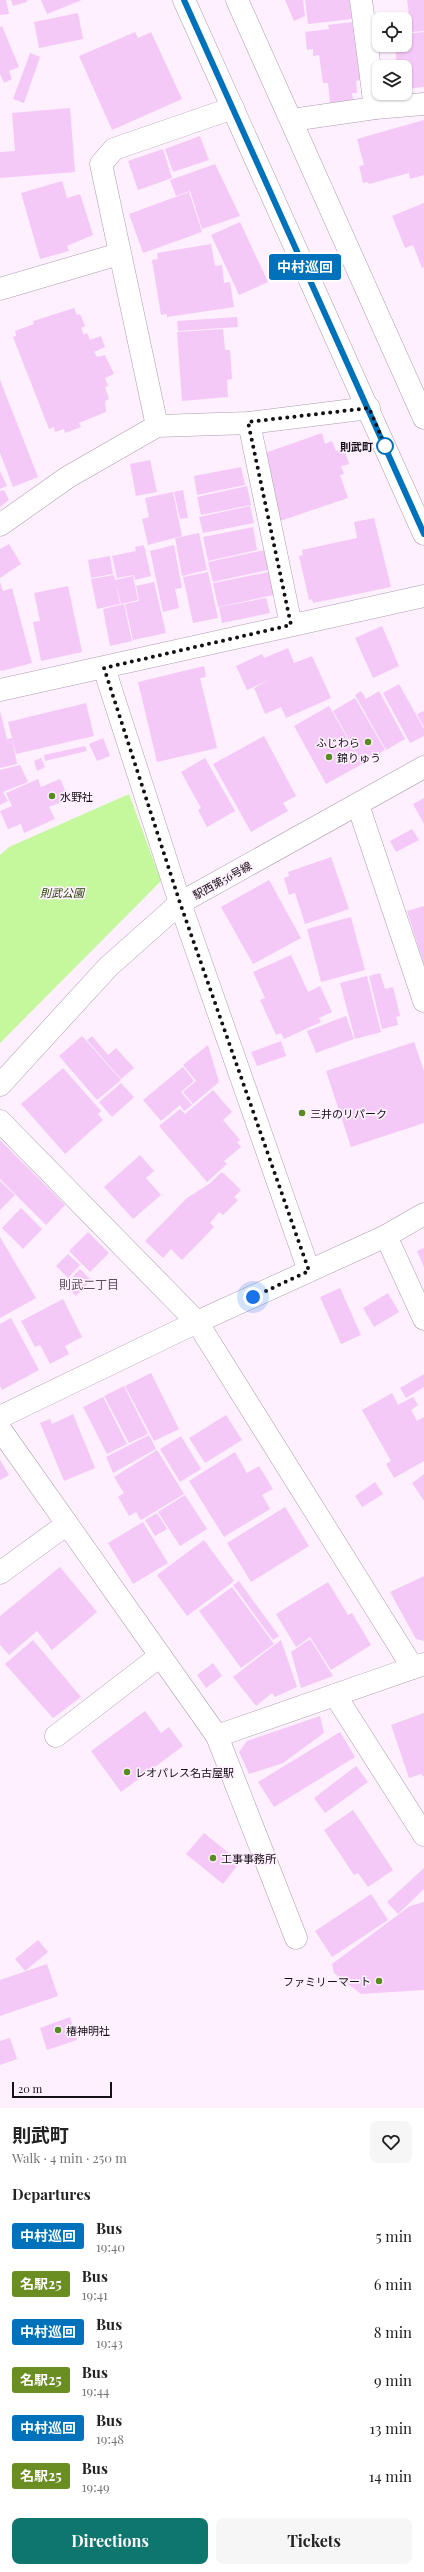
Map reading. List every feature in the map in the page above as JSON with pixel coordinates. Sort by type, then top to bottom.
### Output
[{"type":"street","points":[[184,0],[369,408],[424,534]]},
{"type":"street","points":[[237,0],[422,407]]},
{"type":"street","points":[[361,0],[375,108]]},
{"type":"street","points":[[292,120],[375,108],[424,104]]},
{"type":"street","points":[[157,426],[119,254],[101,164],[114,149],[233,108]]},
{"type":"street","points":[[0,289],[119,254]]},
{"type":"street","points":[[0,524],[68,477],[157,426],[248,422],[369,408]]},
{"type":"street","points":[[248,422],[291,625]]},
{"type":"street","points":[[0,690],[424,596]]},
{"type":"street","points":[[104,668],[180,903],[309,1271]]},
{"type":"street","name":"駅西第56号線","points":[[0,1085],[108,967],[180,903],[424,768]]},
{"type":"street","points":[[358,805],[424,1001]]},
{"type":"street","points":[[0,1121],[197,1322],[418,1666],[218,1736]]},
{"type":"street","points":[[0,1417],[197,1322],[386,1236],[424,1214]]},
{"type":"street","points":[[386,1236],[424,1319]]},
{"type":"street","points":[[0,1429],[218,1736],[296,1938]]},
{"type":"street","points":[[0,1573],[67,1524]]},
{"type":"street","points":[[56,1736],[160,1656]]},
{"type":"street","points":[[335,1695],[424,1835]]},
{"type":"green space","name":"則武公園","points":[[129,794],[161,881],[0,1043],[0,855],[9,847]]},
{"type":"building","points":[[0,0],[6,0],[9,14],[0,15]]},
{"type":"building","points":[[11,0],[27,0],[27,2],[13,6]]},
{"type":"building","points":[[41,0],[82,0],[47,14]]},
{"type":"building","points":[[285,0],[303,0],[305,16],[294,21]]},
{"type":"building","points":[[305,0],[349,0],[352,19],[308,24]]},
{"type":"building","points":[[407,0],[424,0],[424,31],[412,32],[412,12],[408,12]]},
{"type":"building","points":[[78,13],[83,39],[39,48],[34,22]]},
{"type":"building","points":[[352,22],[360,80],[356,81],[357,93],[352,93],[353,100],[330,103],[328,83],[323,83],[319,55],[313,56],[313,49],[307,50],[305,32],[329,29],[328,25]]},
{"type":"building","points":[[2,26],[19,67],[9,71],[12,79],[4,83],[0,74],[0,27]]},
{"type":"building","points":[[135,32],[138,38],[151,32],[182,99],[112,130],[79,56]]},
{"type":"building","points":[[424,32],[424,87],[412,88],[412,60],[396,60],[396,52],[412,52],[412,33]]},
{"type":"building","points":[[30,53],[40,57],[24,103],[13,99]]},
{"type":"building","points":[[70,108],[75,172],[0,178],[0,152],[15,151],[12,113]]},
{"type":"building","points":[[424,120],[424,175],[410,179],[409,173],[369,184],[368,182],[363,183],[359,166],[364,165],[357,139]]},
{"type":"building","points":[[200,136],[209,160],[173,172],[165,149]]},
{"type":"building","points":[[163,149],[172,178],[138,190],[128,161]]},
{"type":"building","points":[[215,164],[240,216],[202,229],[190,191],[176,196],[170,180]]},
{"type":"building","points":[[62,181],[67,198],[80,194],[93,235],[67,246],[69,251],[40,259],[21,193]]},
{"type":"building","points":[[189,192],[202,232],[143,253],[129,214]]},
{"type":"building","points":[[424,203],[424,267],[422,268],[413,245],[405,248],[392,216]]},
{"type":"building","points":[[240,222],[268,282],[239,295],[211,235]]},
{"type":"building","points":[[211,244],[215,266],[222,265],[224,283],[230,282],[234,307],[167,317],[167,314],[161,315],[152,260],[158,259],[157,253]]},
{"type":"building","points":[[74,308],[77,315],[80,314],[85,326],[81,328],[84,335],[87,333],[90,340],[101,336],[105,347],[94,352],[97,357],[105,355],[114,374],[105,378],[108,386],[105,387],[109,399],[105,401],[106,412],[79,423],[81,427],[65,433],[64,429],[55,432],[54,427],[49,429],[13,337],[16,336],[15,331],[34,324],[33,321]]},
{"type":"building","points":[[237,317],[238,327],[178,331],[177,321]]},
{"type":"building","points":[[223,329],[225,350],[230,350],[232,379],[227,380],[228,397],[182,401],[177,332]]},
{"type":"building","points":[[0,380],[38,477],[13,487],[0,453]]},
{"type":"building","points":[[322,433],[325,444],[332,441],[336,451],[344,448],[349,464],[341,466],[344,474],[340,475],[348,498],[280,521],[265,453]]},
{"type":"building","points":[[150,460],[157,492],[136,496],[130,464]]},
{"type":"building","points":[[241,467],[245,485],[197,495],[194,476]]},
{"type":"building","points":[[0,471],[7,486],[0,489]]},
{"type":"building","points":[[247,486],[251,505],[201,515],[197,497]]},
{"type":"building","points":[[4,490],[9,500],[0,507],[0,491]]},
{"type":"building","points":[[183,490],[188,518],[180,519],[174,492]]},
{"type":"building","points":[[173,492],[182,536],[148,545],[142,519],[149,517],[145,498]]},
{"type":"building","points":[[250,506],[254,523],[203,533],[199,517]]},
{"type":"building","points":[[374,518],[391,587],[313,603],[312,599],[309,600],[299,556],[303,555],[302,550],[357,538],[354,522]]},
{"type":"building","points":[[253,527],[257,550],[208,561],[203,537]]},
{"type":"building","points":[[199,533],[207,570],[182,576],[175,538]]},
{"type":"building","points":[[9,544],[21,564],[0,578],[0,549]]},
{"type":"building","points":[[144,545],[151,576],[135,580],[134,575],[117,578],[112,556],[136,551],[135,547]]},
{"type":"building","points":[[174,545],[182,588],[175,589],[179,608],[163,612],[150,551]]},
{"type":"building","points":[[264,550],[268,570],[213,582],[208,562]]},
{"type":"building","points":[[110,556],[113,574],[91,578],[88,560]]},
{"type":"building","points":[[208,572],[218,618],[193,623],[183,577]]},
{"type":"building","points":[[269,572],[274,595],[218,607],[213,583]]},
{"type":"building","points":[[114,575],[115,580],[133,576],[138,600],[121,604],[116,585],[120,604],[97,609],[91,579]]},
{"type":"building","points":[[0,582],[3,591],[12,588],[32,663],[2,671],[0,670]]},
{"type":"building","points":[[154,582],[166,633],[133,640],[125,604],[139,601],[136,586]]},
{"type":"building","points":[[68,586],[82,652],[41,661],[33,622],[40,621],[34,593]]},
{"type":"building","points":[[266,598],[270,613],[222,623],[219,607]]},
{"type":"building","points":[[124,604],[132,641],[110,646],[103,609]]},
{"type":"building","points":[[382,626],[399,666],[373,678],[355,638]]},
{"type":"building","points":[[288,648],[294,663],[312,656],[331,698],[286,718],[281,707],[265,714],[254,688],[269,680],[247,690],[236,666],[262,654],[264,658]]},
{"type":"building","points":[[204,666],[206,677],[200,678],[217,748],[157,762],[138,682]]},
{"type":"building","points":[[399,684],[424,729],[424,736],[410,743],[383,693]]},
{"type":"building","points":[[361,691],[366,699],[379,691],[405,739],[386,750],[355,695]]},
{"type":"building","points":[[355,698],[385,750],[362,763],[333,711]]},
{"type":"building","points":[[86,703],[94,736],[16,754],[8,722]]},
{"type":"building","points":[[329,706],[362,764],[326,784],[294,726]]},
{"type":"building","points":[[0,711],[7,739],[12,738],[17,764],[0,768]]},
{"type":"building","points":[[424,711],[424,727],[417,714]]},
{"type":"building","points":[[264,736],[296,796],[283,803],[288,811],[251,832],[213,764]]},
{"type":"building","points":[[103,738],[110,756],[97,761],[89,744]]},
{"type":"building","points":[[85,746],[87,751],[45,761],[44,755]]},
{"type":"building","points":[[41,758],[45,767],[37,771],[34,761]]},
{"type":"building","points":[[205,758],[235,811],[207,827],[198,810],[201,808],[181,772]]},
{"type":"building","points":[[20,765],[28,782],[3,792],[8,801],[0,805],[0,770]]},
{"type":"building","points":[[38,779],[41,787],[60,779],[69,799],[49,807],[55,819],[24,833],[21,824],[8,829],[0,811],[12,806],[6,793]]},
{"type":"building","points":[[424,798],[424,824],[413,804]]},
{"type":"building","points":[[412,829],[419,840],[396,852],[390,841]]},
{"type":"building","points":[[331,857],[349,909],[305,924],[295,893],[289,895],[284,878],[289,876],[288,872]]},
{"type":"building","points":[[269,880],[301,938],[253,964],[221,907]]},
{"type":"building","points":[[424,906],[424,965],[407,911]]},
{"type":"building","points":[[351,917],[365,970],[321,982],[307,929]]},
{"type":"building","points":[[291,955],[308,992],[320,986],[332,1012],[319,1018],[321,1022],[284,1039],[281,1033],[276,1035],[260,1000],[265,998],[253,972]]},
{"type":"building","points":[[380,973],[385,989],[393,987],[400,1016],[396,1017],[398,1025],[382,1029],[369,976]]},
{"type":"building","points":[[367,976],[381,1032],[355,1039],[340,983]]},
{"type":"building","points":[[346,1016],[354,1039],[316,1053],[307,1031]]},
{"type":"building","points":[[82,1036],[121,1080],[97,1100],[59,1056]]},
{"type":"building","points":[[92,1036],[108,1055],[116,1048],[134,1068],[121,1079],[87,1040]]},
{"type":"building","points":[[281,1041],[286,1056],[257,1066],[251,1052]]},
{"type":"building","points":[[414,1042],[424,1071],[424,1123],[351,1147],[326,1071]]},
{"type":"building","points":[[208,1045],[219,1082],[193,1104],[183,1092],[196,1081],[183,1065]]},
{"type":"building","points":[[183,1067],[194,1081],[181,1092],[192,1105],[184,1111],[180,1105],[161,1121],[143,1100]]},
{"type":"building","points":[[63,1068],[101,1111],[98,1114],[103,1120],[65,1154],[21,1104]]},
{"type":"building","points":[[121,1083],[134,1097],[112,1117],[99,1102]]},
{"type":"building","points":[[213,1090],[232,1112],[223,1120],[240,1140],[237,1142],[241,1147],[224,1161],[227,1164],[207,1182],[159,1126],[180,1109],[185,1114]]},
{"type":"building","points":[[0,1140],[65,1205],[46,1225],[0,1179]]},
{"type":"building","points":[[140,1155],[154,1171],[146,1178],[161,1195],[133,1219],[104,1187]]},
{"type":"building","points":[[222,1172],[241,1190],[234,1197],[238,1200],[223,1215],[219,1212],[210,1223],[214,1227],[182,1260],[171,1249],[163,1258],[145,1241],[187,1198],[209,1184]]},
{"type":"building","points":[[0,1181],[15,1195],[0,1210]]},
{"type":"building","points":[[21,1208],[42,1229],[23,1249],[2,1228]]},
{"type":"building","points":[[88,1232],[109,1253],[90,1272],[69,1251]]},
{"type":"building","points":[[0,1237],[36,1298],[0,1318]]},
{"type":"building","points":[[424,1248],[424,1267],[417,1251]]},
{"type":"building","points":[[68,1254],[80,1265],[68,1278],[56,1266]]},
{"type":"building","points":[[80,1269],[91,1280],[76,1296],[65,1285]]},
{"type":"building","points":[[340,1288],[361,1335],[341,1344],[320,1297]]},
{"type":"building","points":[[388,1293],[399,1312],[374,1327],[363,1308]]},
{"type":"building","points":[[63,1299],[82,1337],[65,1346],[69,1354],[50,1364],[40,1345],[35,1347],[21,1321]]},
{"type":"building","points":[[11,1318],[39,1370],[2,1390],[0,1386],[0,1324]]},
{"type":"building","points":[[151,1373],[179,1429],[154,1441],[125,1386]]},
{"type":"building","points":[[424,1374],[424,1387],[406,1398],[400,1388]]},
{"type":"building","points":[[124,1386],[148,1434],[129,1443],[104,1396]]},
{"type":"building","points":[[392,1393],[398,1405],[413,1397],[418,1405],[411,1410],[417,1421],[424,1417],[424,1461],[394,1478],[386,1464],[391,1461],[362,1410]]},
{"type":"building","points":[[103,1397],[127,1444],[107,1454],[83,1407]]},
{"type":"building","points":[[73,1414],[95,1468],[64,1481],[40,1423],[50,1419],[52,1424]]},
{"type":"building","points":[[226,1415],[242,1440],[205,1463],[189,1438]]},
{"type":"building","points":[[149,1435],[156,1449],[113,1473],[106,1457]]},
{"type":"building","points":[[181,1436],[201,1469],[180,1482],[160,1449]]},
{"type":"building","points":[[157,1450],[184,1494],[141,1520],[136,1512],[129,1516],[118,1497],[124,1493],[114,1477]]},
{"type":"building","points":[[235,1452],[247,1473],[259,1466],[273,1489],[262,1495],[270,1509],[224,1537],[189,1481]]},
{"type":"building","points":[[0,1460],[9,1475],[0,1480]]},
{"type":"building","points":[[424,1474],[424,1501],[412,1483]]},
{"type":"building","points":[[375,1482],[383,1494],[362,1507],[355,1496]]},
{"type":"building","points":[[185,1495],[207,1529],[180,1546],[158,1512]]},
{"type":"building","points":[[285,1507],[309,1546],[251,1582],[227,1543]]},
{"type":"building","points":[[157,1513],[167,1529],[155,1536],[145,1520]]},
{"type":"building","points":[[143,1522],[168,1563],[133,1584],[108,1543]]},
{"type":"building","points":[[204,1540],[234,1581],[187,1616],[157,1575]]},
{"type":"building","points":[[60,1567],[97,1612],[52,1650],[37,1631],[9,1655],[0,1645],[0,1616]]},
{"type":"building","points":[[424,1576],[424,1641],[416,1639],[390,1592]]},
{"type":"building","points":[[239,1581],[279,1636],[273,1640],[233,1585]]},
{"type":"building","points":[[328,1582],[348,1615],[352,1613],[371,1645],[331,1670],[310,1637],[296,1647],[276,1614]]},
{"type":"building","points":[[232,1587],[274,1644],[241,1668],[199,1611]]},
{"type":"building","points":[[310,1639],[333,1676],[301,1688],[291,1652]]},
{"type":"building","points":[[33,1640],[81,1697],[53,1718],[5,1664]]},
{"type":"building","points":[[281,1640],[297,1687],[275,1697],[272,1693],[256,1706],[233,1677]]},
{"type":"building","points":[[213,1663],[222,1676],[206,1688],[197,1675]]},
{"type":"building","name":"レオパレス名古屋駅","points":[[145,1711],[161,1733],[169,1727],[183,1746],[121,1792],[91,1751]]},
{"type":"building","points":[[424,1713],[424,1777],[421,1774],[409,1778],[391,1725]]},
{"type":"building","points":[[320,1716],[324,1733],[283,1763],[249,1774],[239,1752],[247,1741]]},
{"type":"building","points":[[340,1732],[355,1757],[274,1807],[258,1782]]},
{"type":"building","points":[[356,1766],[368,1782],[325,1813],[314,1798]]},
{"type":"building","points":[[353,1810],[393,1870],[368,1887],[358,1873],[354,1875],[324,1830]]},
{"type":"building","name":"工事事務所","points":[[204,1833],[240,1862],[223,1884],[186,1854]]},
{"type":"building","points":[[424,1868],[424,1889],[398,1914],[387,1902]]},
{"type":"building","points":[[371,1894],[388,1920],[332,1957],[315,1931]]},
{"type":"building","points":[[424,1902],[424,1990],[361,1994],[334,1973],[332,1964],[410,1906]]},
{"type":"building","points":[[38,1940],[48,1952],[25,1971],[15,1959]]},
{"type":"building","points":[[47,1964],[58,1996],[0,2016],[0,1980]]},
{"type":"building","points":[[70,2017],[77,2040],[47,2050],[40,2028]]},
{"type":"building","points":[[10,2038],[17,2059],[0,2065],[0,2041]]},
{"type":"bus line","name":"中村巡回","points":[[184,0],[424,534]]},
{"type":"place","name":"則武町","points":[[385,446]]},
{"type":"place","name":"ふじわら","points":[[368,742]]},
{"type":"place","name":"錦りゅう","points":[[329,757]]},
{"type":"place","name":"水野社","points":[[52,796]]},
{"type":"place","name":"三井のリパーク","points":[[302,1113]]},
{"type":"place","name":"レオパレス名古屋駅","points":[[127,1772]]},
{"type":"place","name":"工事事務所","points":[[213,1858]]},
{"type":"place","name":"ファミリーマート","points":[[379,1981]]},
{"type":"place","name":"椿神明社","points":[[58,2030]]},
{"type":"district","name":"則武二丁目","points":[[89,1284]]},
{"type":"route","points":[[253,1297],[309,1271],[180,903],[104,668],[291,625],[248,422],[369,408],[387,450],[385,446]]}]
